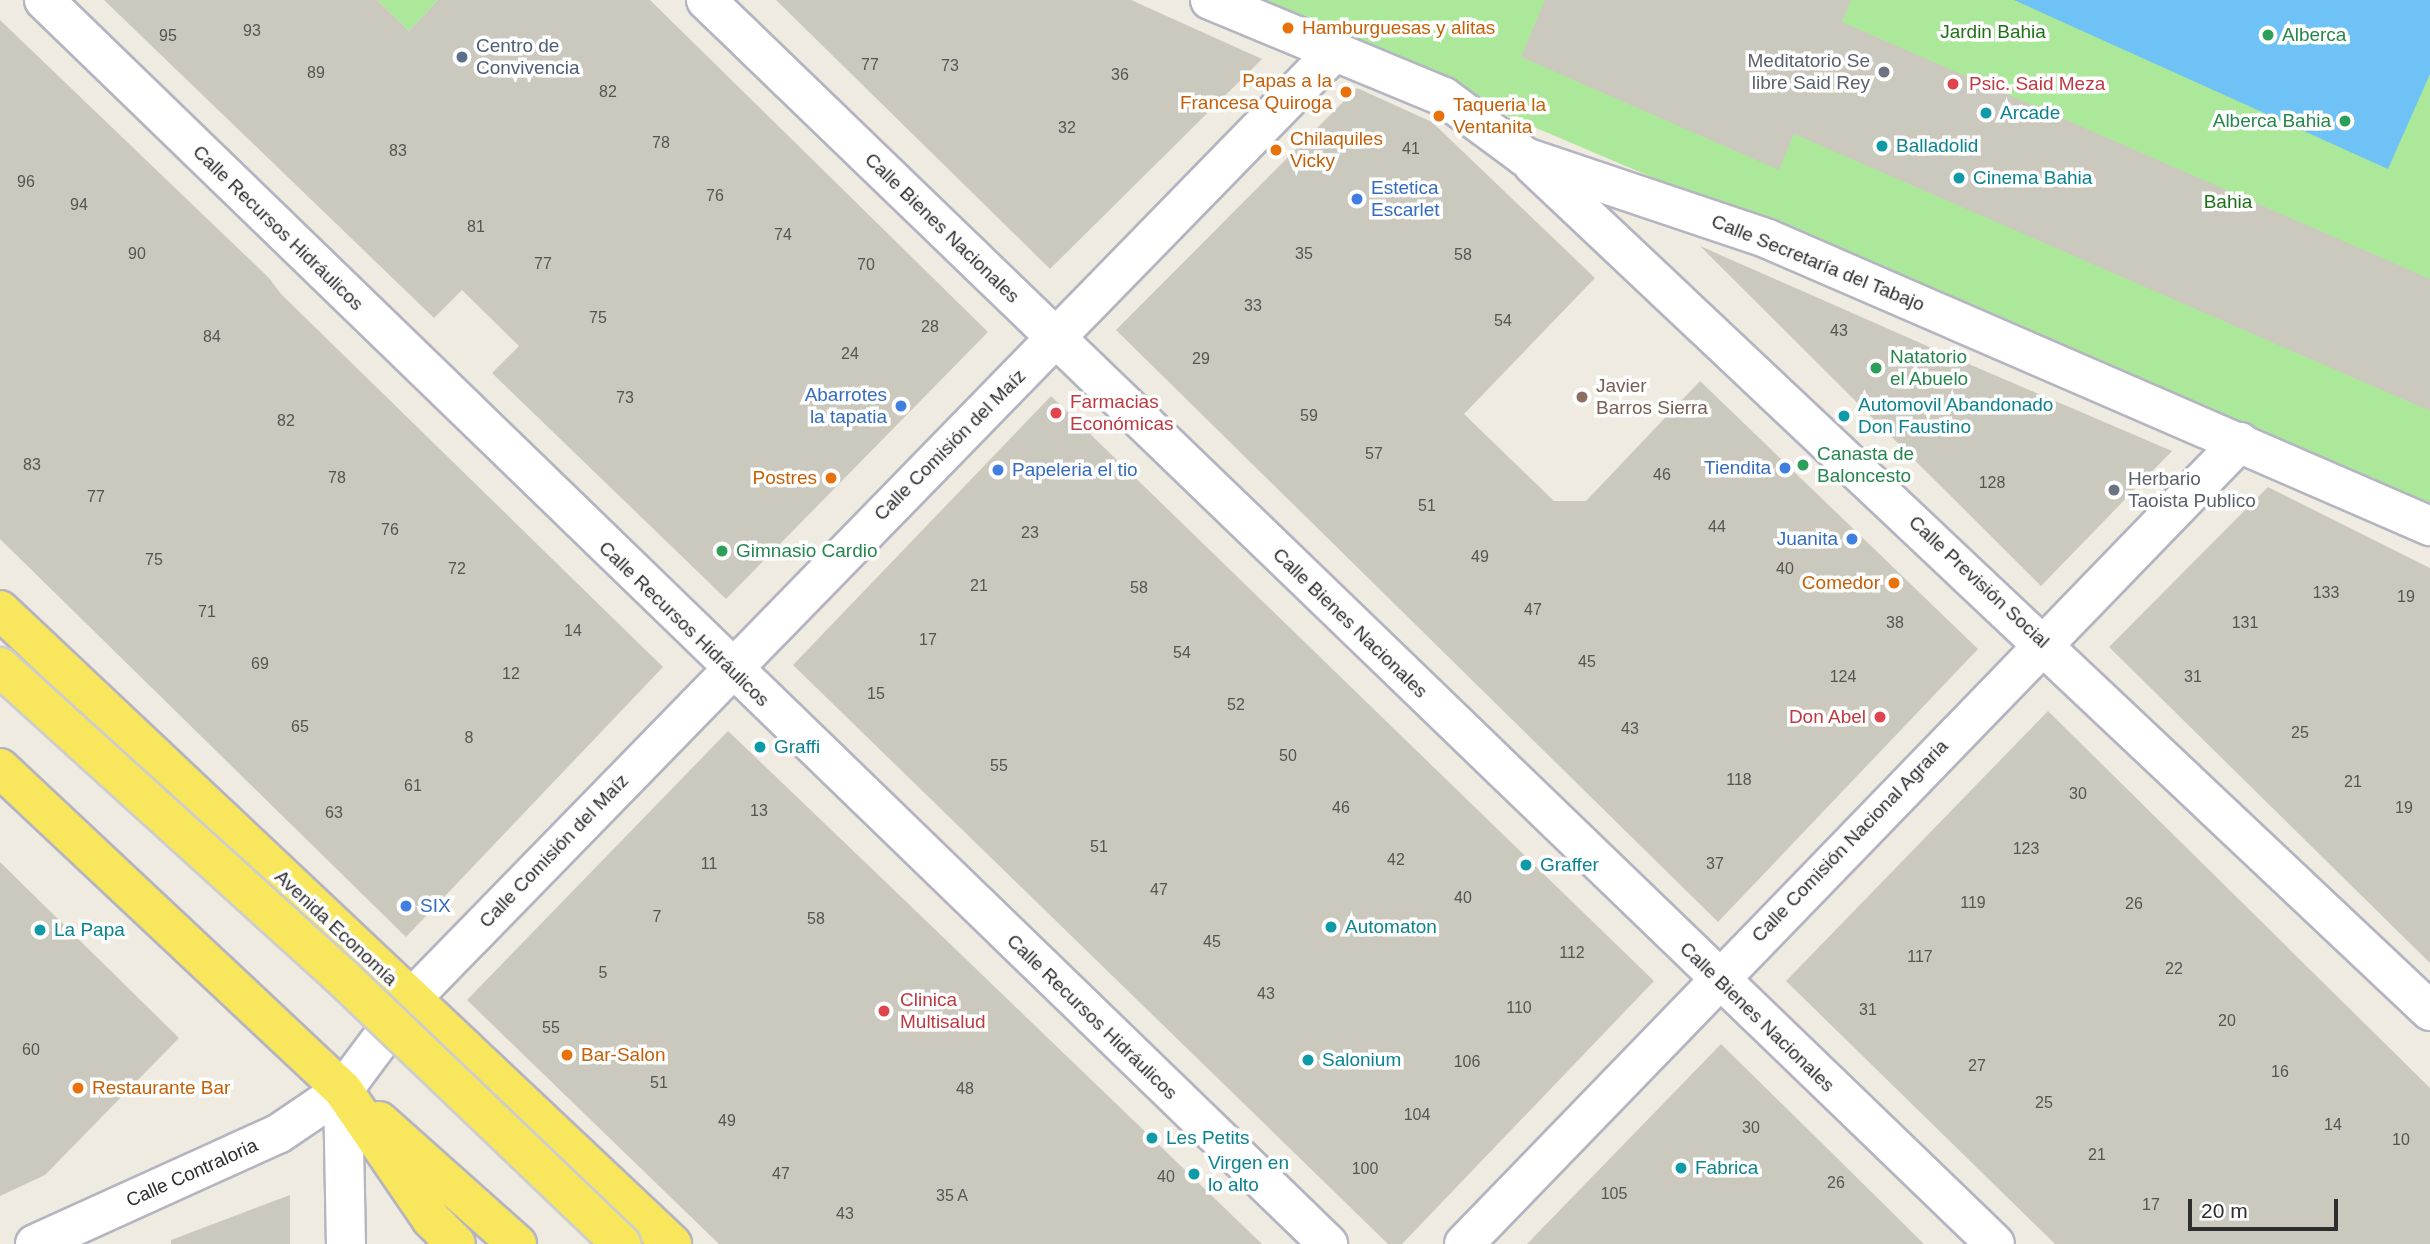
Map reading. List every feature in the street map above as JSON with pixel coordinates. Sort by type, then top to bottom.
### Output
[{"type":"main road","name":"Avenida Economía","points":[[0,610],[672,1244]]},
{"type":"main road","points":[[0,667],[343,978],[621,1244]]},
{"type":"main road","points":[[0,768],[343,1090],[517,1244]]},
{"type":"main road","points":[[343,1090],[431,1219],[456,1244]]},
{"type":"street","name":"Calle Recursos Hidráulicos","points":[[44,0],[730,669],[1328,1244]]},
{"type":"street","name":"Calle Bienes Nacionales","points":[[706,0],[1717,979],[1995,1244]]},
{"type":"street","name":"Calle Secretaría del Tabajo","points":[[1210,0],[1444,97],[1525,157],[1768,239],[2430,526]]},
{"type":"street","name":"Calle Comisión del Maíz","points":[[343,1090],[411,999],[1335,51]]},
{"type":"street","name":"Calle Previsión Social","points":[[1525,157],[2043,642],[2430,1011]]},
{"type":"street","name":"Calle Comisión Nacional Agraria","points":[[1464,1244],[2043,642],[2240,442]]},
{"type":"street","name":"Calle Contraloria","points":[[35,1244],[278,1134],[343,1090]]},
{"type":"street","points":[[343,1090],[346,1244]]},
{"type":"green space","name":"Centro de Convivencia","points":[[377,0],[438,0],[409,31]]},
{"type":"green space","name":"Bahia","points":[[1236,0],[2430,0],[2430,504],[2039,342]]},
{"type":"water","name":"Alberca Bahia","points":[[2014,0],[2430,0],[2430,74],[2388,169]]},
{"type":"building","points":[[104,0],[377,0],[409,31],[438,0],[650,0],[988,332],[726,599],[492,373],[519,346],[462,290],[434,318]]},
{"type":"building","points":[[776,0],[1131,0],[1262,59],[1050,269]]},
{"type":"building","points":[[1545,0],[1851,0],[1842,22],[2430,279],[2430,411],[1794,134],[1779,170],[1521,57]]},
{"type":"building","points":[[0,20],[269,278],[281,294],[663,667],[406,937],[0,539]]},
{"type":"building","points":[[1357,88],[1432,122],[1595,278],[1464,414],[1554,501],[1586,501],[1700,381],[1978,649],[1718,922],[1116,330]]},
{"type":"building","points":[[1700,246],[1943,353],[2172,451],[2041,586]]},
{"type":"building","points":[[1051,396],[1654,981],[1402,1244],[1388,1244],[793,665]]},
{"type":"building","points":[[2268,487],[2430,568],[2430,963],[2109,647]]},
{"type":"building","points":[[2048,711],[2430,1088],[2430,1244],[2055,1244],[1786,981]]},
{"type":"building","points":[[728,731],[1262,1244],[719,1244],[467,1000]]},
{"type":"building","points":[[0,862],[179,1038],[45,1175],[0,1196]]},
{"type":"building","points":[[1721,1044],[1835,1156],[1924,1244],[1527,1244]]},
{"type":"building","points":[[290,1195],[290,1244],[171,1244],[171,1240]]},
{"type":"place","name":"Hamburguesas y alitas","points":[[1288,28]]},
{"type":"place","name":"Alberca","points":[[2268,35]]},
{"type":"place","name":"Centro de Convivencia","points":[[462,57]]},
{"type":"place","name":"Meditatorio Se libre Said Rey","points":[[1884,72]]},
{"type":"place","name":"Psic. Said Meza","points":[[1953,84]]},
{"type":"place","name":"Papas a la Francesa Quiroga","points":[[1346,92]]},
{"type":"place","name":"Arcade","points":[[1986,113]]},
{"type":"place","name":"Taqueria la Ventanita","points":[[1439,116]]},
{"type":"place","name":"Alberca Bahia","points":[[2345,121]]},
{"type":"place","name":"Balladolid","points":[[1882,146]]},
{"type":"place","name":"Chilaquiles Vicky","points":[[1276,150]]},
{"type":"place","name":"Cinema Bahia","points":[[1959,178]]},
{"type":"place","name":"Estetica Escarlet","points":[[1357,199]]},
{"type":"place","name":"Natatorio el Abuelo","points":[[1876,368]]},
{"type":"place","name":"Javier Barros Sierra","points":[[1582,397]]},
{"type":"place","name":"Abarrotes la tapatia","points":[[901,406]]},
{"type":"place","name":"Farmacias Económicas","points":[[1056,413]]},
{"type":"place","name":"Automovil Abandonado Don Faustino","points":[[1844,416]]},
{"type":"place","name":"Canasta de Baloncesto","points":[[1803,465]]},
{"type":"place","name":"Tiendita","points":[[1785,468]]},
{"type":"place","name":"Papeleria el tio","points":[[998,470]]},
{"type":"place","name":"Postres","points":[[831,478]]},
{"type":"place","name":"Herbario Taoista Publico","points":[[2114,490]]},
{"type":"place","name":"Juanita","points":[[1852,539]]},
{"type":"place","name":"Gimnasio Cardio","points":[[722,551]]},
{"type":"place","name":"Comedor","points":[[1894,583]]},
{"type":"place","name":"Don Abel","points":[[1880,717]]},
{"type":"place","name":"Graffi","points":[[760,747]]},
{"type":"place","name":"Graffer","points":[[1526,865]]},
{"type":"place","name":"SIX","points":[[406,906]]},
{"type":"place","name":"Automaton","points":[[1331,927]]},
{"type":"place","name":"La Papa","points":[[40,930]]},
{"type":"place","name":"Clinica Multisalud","points":[[884,1011]]},
{"type":"place","name":"Bar-Salon","points":[[567,1055]]},
{"type":"place","name":"Salonium","points":[[1308,1060]]},
{"type":"place","name":"Restaurante Bar","points":[[78,1088]]},
{"type":"place","name":"Les Petits","points":[[1152,1138]]},
{"type":"place","name":"Fabrica","points":[[1681,1168]]},
{"type":"place","name":"Virgen en lo alto","points":[[1194,1174]]},
{"type":"park label","name":"Jardin Bahia","points":[[1993,32]]}]
